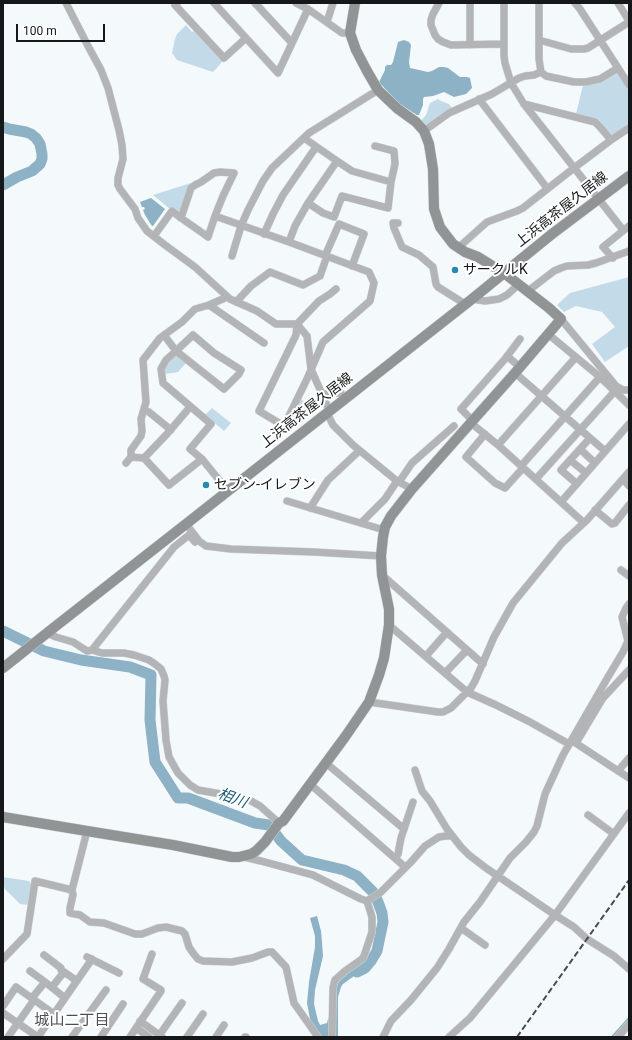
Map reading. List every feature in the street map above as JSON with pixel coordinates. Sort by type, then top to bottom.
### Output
[{"type":"street","points":[[66,3],[101,70],[108,88],[122,145],[123,159],[118,178],[118,185],[135,209],[138,218],[145,228],[195,267],[230,300],[257,311],[276,324],[297,324]]},
{"type":"street","points":[[177,3],[175,5],[224,58],[246,38]]},
{"type":"street","points":[[214,3],[278,73],[308,9]]},
{"type":"street","points":[[254,3],[292,44]]},
{"type":"street","points":[[296,3],[308,9],[342,33],[350,33]]},
{"type":"street","points":[[327,22],[330,16],[332,3]]},
{"type":"street","points":[[355,3],[350,33],[356,50],[378,90],[398,109],[424,130],[430,148],[433,169],[434,210],[440,227],[458,248],[478,257],[504,273],[561,319],[629,405]]},
{"type":"street","points":[[439,3],[435,9],[431,20],[431,25],[438,39],[447,45],[504,44]]},
{"type":"street","points":[[470,3],[470,45]]},
{"type":"street","points":[[504,3],[505,63],[511,83],[524,104],[598,199],[626,228],[603,247],[613,258]]},
{"type":"street","points":[[539,3],[539,59],[541,72],[546,76],[574,82],[586,82],[600,79],[618,68]]},
{"type":"street","points":[[575,3],[629,85]]},
{"type":"street","points":[[539,40],[571,49],[588,48],[629,22],[618,3]]},
{"type":"street","points":[[424,130],[448,113],[492,94],[519,78],[541,72]]},
{"type":"street","points":[[232,256],[241,226],[255,196],[272,168],[318,127],[378,90]]},
{"type":"street","points":[[479,99],[547,188]]},
{"type":"street","points":[[524,104],[595,122],[611,140]]},
{"type":"street","points":[[458,248],[487,222],[517,212],[629,128]]},
{"type":"street","points":[[304,138],[352,171],[391,182]]},
{"type":"street","points":[[308,203],[323,213],[334,217],[342,196],[388,208],[394,164],[394,151],[375,146]]},
{"type":"street","points":[[264,234],[283,195],[316,147]]},
{"type":"street","points":[[289,242],[295,226],[308,203],[337,161]]},
{"type":"street","points":[[154,236],[172,211],[181,218],[208,237],[214,216],[234,172],[214,173],[191,188],[181,218]]},
{"type":"street","name":"上浜高茶屋久居線","points":[[3,668],[552,234],[629,176]]},
{"type":"street","points":[[214,216],[368,272],[374,283],[370,301],[323,342],[284,426],[259,411],[296,335],[297,324],[319,301],[336,289]]},
{"type":"street","points":[[398,223],[393,223],[402,247],[419,255],[433,267],[436,284],[438,287],[469,301],[485,301],[499,299],[507,295],[519,284]]},
{"type":"street","points":[[236,302],[251,286],[270,272],[303,285],[320,276],[326,256],[339,224],[364,234],[352,266]]},
{"type":"street","points":[[528,291],[554,271],[561,268],[574,265],[588,265],[613,258],[629,251]]},
{"type":"street","points":[[126,463],[131,457],[131,450],[141,436],[142,431],[141,419],[146,402],[143,362],[157,340],[182,322],[195,309],[227,297]]},
{"type":"street","points":[[209,305],[264,343]]},
{"type":"street","points":[[239,857],[256,851],[265,842],[278,824],[283,821],[369,702],[384,658],[389,625],[389,609],[382,575],[381,556],[384,530],[391,516],[412,489],[518,370],[561,319]]},
{"type":"street","points":[[297,324],[307,336],[311,369],[322,394],[333,426],[359,451],[398,481],[412,489]]},
{"type":"street","points":[[164,334],[176,351],[224,389],[241,370],[214,353],[193,335],[176,351],[166,360],[161,368],[163,383],[211,424],[190,449],[202,459],[228,491]]},
{"type":"street","points":[[548,334],[615,388],[629,390]]},
{"type":"street","points":[[520,339],[460,410],[583,522]]},
{"type":"street","points":[[507,356],[541,396],[605,451]]},
{"type":"street","points":[[498,445],[576,357]]},
{"type":"street","points":[[485,434],[466,457],[495,483],[505,488],[600,377]]},
{"type":"street","points":[[536,480],[615,388]]},
{"type":"street","points":[[322,394],[341,393]]},
{"type":"street","points":[[144,458],[168,434],[190,407]]},
{"type":"street","points":[[149,412],[171,430]]},
{"type":"street","points":[[561,502],[629,424]]},
{"type":"street","points":[[361,523],[385,499],[412,463],[454,426]]},
{"type":"street","points":[[577,484],[561,470],[590,438]]},
{"type":"street","points":[[580,449],[595,463]]},
{"type":"street","points":[[310,508],[328,480],[359,451]]},
{"type":"street","points":[[131,457],[144,458],[169,485],[202,459]]},
{"type":"street","points":[[570,460],[586,473]]},
{"type":"street","points":[[369,702],[438,712],[443,712],[451,708],[471,688],[494,637],[512,603],[562,543],[583,522],[587,520],[629,472]]},
{"type":"street","points":[[623,479],[629,486]]},
{"type":"street","points":[[287,501],[384,530]]},
{"type":"street","points":[[595,510],[612,524],[629,505]]},
{"type":"street","points":[[186,524],[199,541],[206,546],[231,549],[381,556]]},
{"type":"street","points":[[92,650],[174,547],[190,535],[200,547],[204,549],[206,546]]},
{"type":"street","points":[[621,570],[629,576]]},
{"type":"street","points":[[382,575],[483,664]]},
{"type":"street","points":[[572,743],[628,641],[622,617],[629,604]]},
{"type":"street","points":[[389,625],[467,692],[503,708],[572,743],[629,778]]},
{"type":"street","points":[[426,656],[447,632]]},
{"type":"street","points":[[43,636],[56,637],[73,642],[87,651],[92,650],[102,653],[124,653],[145,658],[155,664],[161,669],[165,680],[163,701],[166,740],[169,756],[178,773],[190,785],[198,790],[238,797],[251,801],[260,806],[278,824]]},
{"type":"street","points":[[445,673],[467,650]]},
{"type":"street","points":[[386,1035],[391,1021],[411,1000],[437,968],[464,922],[510,858],[534,832],[537,826],[545,794],[563,755],[603,698],[629,670]]},
{"type":"street","points":[[618,771],[629,758]]},
{"type":"street","points":[[326,763],[404,829]]},
{"type":"street","points":[[415,770],[422,791],[452,836],[469,854],[498,876],[574,927],[593,944],[614,956],[629,969]]},
{"type":"street","points":[[310,784],[405,867]]},
{"type":"street","points":[[396,858],[413,802]]},
{"type":"street","points":[[449,1037],[470,1018],[555,915],[629,813]]},
{"type":"street","points":[[588,815],[614,834]]},
{"type":"street","points":[[3,816],[87,832],[173,845],[232,857],[261,861],[304,872],[368,901]]},
{"type":"street","points":[[87,832],[72,890],[73,895],[70,913],[80,915],[90,922],[104,923],[135,934],[142,934],[158,928],[182,930],[193,953],[203,962],[232,962],[272,952],[286,967],[294,1003],[318,1037]]},
{"type":"street","points":[[368,901],[381,892],[425,846],[440,837],[452,836]]},
{"type":"street","points":[[3,959],[28,934],[35,881],[72,890]]},
{"type":"street","points":[[332,1037],[333,988],[335,980],[362,959],[372,932],[372,917],[368,901]]},
{"type":"street","points":[[461,928],[485,945]]},
{"type":"street","points":[[130,1037],[161,992],[161,990],[143,979],[152,954]]},
{"type":"street","points":[[44,955],[61,968],[61,970],[77,981]]},
{"type":"street","points":[[3,1013],[38,1037],[77,981],[90,958],[119,972]]},
{"type":"street","points":[[30,971],[65,998]]},
{"type":"street","points":[[52,987],[64,972]]},
{"type":"street","points":[[8,1037],[45,982]]},
{"type":"street","points":[[3,1006],[16,986],[54,1014]]},
{"type":"street","points":[[72,1037],[106,990]]},
{"type":"street","points":[[140,1022],[160,1036],[182,1003]]},
{"type":"street","points":[[101,1037],[123,1004]]},
{"type":"street","points":[[187,1037],[203,1014]]},
{"type":"street","points":[[618,1037],[629,1024]]},
{"type":"street","points":[[216,1037],[224,1025]]},
{"type":"street","points":[[136,1028],[148,1037]]},
{"type":"shaded area","points":[[186,25],[192,32],[194,31],[223,61],[213,72],[177,60],[172,53],[177,34]]},
{"type":"shaded area","points":[[404,40],[409,42],[411,45],[409,62],[410,68],[428,72],[439,67],[448,68],[460,77],[470,78],[472,88],[466,94],[454,97],[444,92],[433,96],[424,97],[419,115],[403,106],[401,108],[379,82],[385,67],[387,65],[391,65],[393,62],[398,42]]},
{"type":"shaded area","points":[[615,74],[620,75],[629,89],[629,125],[614,135],[610,134],[599,121],[576,114],[583,85],[598,83]]},
{"type":"shaded area","points":[[438,99],[449,104],[452,108],[427,125],[424,125],[421,121],[426,115],[430,103]]},
{"type":"shaded area","points":[[194,182],[182,210],[177,211],[172,207],[170,209],[153,195]]},
{"type":"shaded area","points":[[151,198],[165,209],[153,226],[145,215],[143,210],[145,209],[142,207],[140,202]]},
{"type":"shaded area","points":[[629,277],[629,346],[605,362],[592,344],[615,327],[602,312],[576,306],[564,312],[557,305],[570,293]]},
{"type":"shaded area","points":[[178,356],[186,363],[178,372],[165,374],[164,370],[169,362],[174,357]]},
{"type":"shaded area","points":[[300,399],[311,405],[305,419],[292,429],[287,426]]},
{"type":"shaded area","points":[[212,408],[231,423],[224,431],[205,415]]},
{"type":"shaded area","points":[[3,877],[29,881],[32,886],[29,905],[20,904],[5,889]]},
{"type":"shaded area","points":[[317,916],[321,931],[323,956],[315,990],[314,1004],[320,1025],[327,1023],[328,1019],[335,1014],[337,985],[340,980],[350,971],[366,962],[381,944],[365,968],[341,987],[338,997],[338,1037],[318,1037],[310,1019],[307,1003],[315,947],[315,936],[310,918]]},
{"type":"waterway","name":"相川","points":[[3,127],[31,134],[40,144],[42,154],[40,164],[32,171],[3,185]]},
{"type":"waterway","name":"相川","points":[[3,631],[44,651],[81,660],[130,667],[151,675],[150,720],[155,762],[178,798],[188,798],[255,823],[269,825],[281,841],[302,860],[344,870],[357,876],[373,892],[382,913],[383,922],[377,951],[365,968],[357,972]]},
{"type":"waterway","name":"相川","points":[[612,1037],[629,1018]]},
{"type":"railway","points":[[517,1037],[629,880]]},
{"type":"place","name":"サークルK","points":[[455,270]]},
{"type":"place","name":"セブン-イレブン","points":[[206,485]]},
{"type":"district","name":"城山二丁目","points":[[72,1021]]}]
